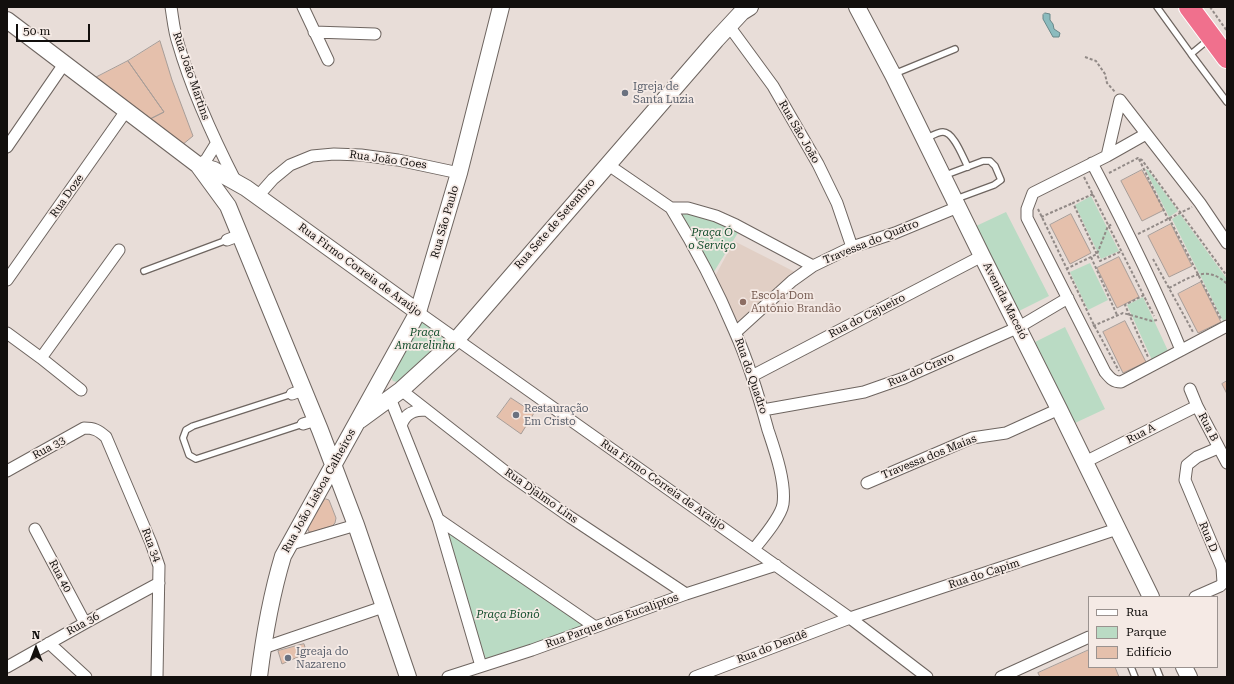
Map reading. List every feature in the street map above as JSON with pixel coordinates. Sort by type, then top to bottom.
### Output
[{"type":"highway","points":[[1189,7],[1219,34],[1227,58]]},
{"type":"street","name":"Rua João Martins","points":[[171,7],[177,42],[201,110],[216,144],[247,189]]},
{"type":"street","points":[[303,7],[328,60]]},
{"type":"street","name":"Rua São Paulo","points":[[356,424],[418,312],[459,173],[501,7]]},
{"type":"street","name":"Avenida Maceió","points":[[857,7],[925,139],[1150,596]]},
{"type":"street","name":"Rua Sete de Setembro","points":[[356,424],[396,394],[457,339],[607,164],[729,26],[746,9]]},
{"type":"street","name":"Rua Firmo Correia de Araújo","points":[[7,20],[198,165],[228,206],[234,238],[298,392],[343,490],[408,677]]},
{"type":"street","name":"Rua São João","points":[[729,26],[773,86],[818,164],[837,203],[852,247]]},
{"type":"street","points":[[314,32],[376,34]]},
{"type":"street","points":[[7,147],[64,64]]},
{"type":"street","points":[[1120,100],[1200,203],[1227,243]]},
{"type":"street","points":[[1120,100],[1100,160],[1122,220],[1168,317],[1181,350]]},
{"type":"street","name":"Rua Doze","points":[[7,280],[126,111]]},
{"type":"street","points":[[1146,134],[1100,160],[1032,193],[1027,209],[1027,218],[1104,372],[1115,382],[1121,382],[1225,325]]},
{"type":"street","points":[[198,165],[206,160],[216,144]]},
{"type":"street","name":"Rua João Goes","points":[[247,189],[273,179],[290,166],[312,156],[327,154],[361,155],[398,160],[459,173]]},
{"type":"street","points":[[607,164],[671,208],[688,208],[716,216],[813,266]]},
{"type":"street","name":"Rua Firmo Correia de Araújo","points":[[198,165],[214,170],[247,189],[418,312],[754,549],[850,618],[926,677]]},
{"type":"street","points":[[228,206],[234,194],[247,189]]},
{"type":"street","name":"Travessa do Quatro","points":[[736,332],[792,281],[813,266],[852,247],[895,233],[956,203]]},
{"type":"street","name":"Rua do Quadro","points":[[671,208],[695,247],[736,332],[752,376],[778,461],[784,494],[783,506],[770,530],[754,549]]},
{"type":"street","points":[[42,358],[119,250]]},
{"type":"street","name":"Rua do Cajueiro","points":[[752,376],[982,256]]},
{"type":"street","name":"Rua do Cravo","points":[[762,410],[864,392],[904,378],[1019,328],[1068,298]]},
{"type":"street","points":[[7,334],[42,358],[81,390]]},
{"type":"street","points":[[383,375],[383,380],[387,389],[396,392],[401,426],[438,519],[481,666]]},
{"type":"street","name":"Rua B","points":[[1190,390],[1218,448],[1227,463]]},
{"type":"street","name":"Rua Djalmo Lins","points":[[396,394],[426,410],[506,472],[570,517],[686,594]]},
{"type":"street","name":"Rua A","points":[[1085,462],[1197,406]]},
{"type":"street","name":"Travessa dos Maias","points":[[867,483],[972,438],[1006,433],[1059,409]]},
{"type":"street","points":[[401,426],[407,415],[414,410],[426,410]]},
{"type":"street","name":"Rua João Lisboa Calheiros","points":[[259,677],[262,648],[273,590],[283,556],[356,424]]},
{"type":"street","points":[[313,425],[328,436],[347,441]]},
{"type":"street","name":"Rua 33","points":[[7,471],[84,428],[92,428]]},
{"type":"street","name":"Rua 34","points":[[92,428],[98,430],[106,437],[151,543],[159,566],[157,677]]},
{"type":"street","name":"Rua D","points":[[1197,596],[1220,586],[1223,583],[1222,568],[1184,480],[1187,466],[1197,457],[1218,448]]},
{"type":"street","points":[[319,490],[343,490]]},
{"type":"street","points":[[438,519],[594,626]]},
{"type":"street","points":[[288,545],[356,525]]},
{"type":"street","name":"Rua 40","points":[[35,529],[85,622]]},
{"type":"street","name":"Rua do Capim","points":[[850,618],[1117,530]]},
{"type":"street","name":"Rua Parque dos Eucaliptos","points":[[448,677],[532,650],[594,626],[686,594],[776,565]]},
{"type":"street","name":"Rua 36","points":[[7,667],[85,622],[159,583]]},
{"type":"street","points":[[262,648],[383,607]]},
{"type":"street","name":"Rua do Dendê","points":[[695,677],[850,618]]},
{"type":"street","points":[[1001,677],[1088,637]]},
{"type":"street","points":[[49,643],[86,677]]},
{"type":"street","points":[[1184,668],[1189,677]]},
{"type":"lane","points":[[1156,7],[1227,102]]},
{"type":"lane","points":[[1191,54],[1219,34]]},
{"type":"lane","points":[[893,75],[955,49]]},
{"type":"lane","points":[[925,139],[941,132],[952,136],[968,167]]},
{"type":"lane","points":[[943,176],[983,161],[990,161],[995,166],[1001,180],[994,185],[956,203]]},
{"type":"lane","points":[[144,271],[234,238]]},
{"type":"lane","points":[[298,392],[193,426],[186,430],[184,438],[189,455],[196,459],[313,425]]},
{"type":"path","points":[[1210,7],[1219,34]]},
{"type":"path","points":[[1085,57],[1096,61],[1104,74],[1107,83],[1120,100]]},
{"type":"path","points":[[1100,160],[1109,173],[1138,158]]},
{"type":"path","points":[[1138,158],[1142,160],[1227,276]]},
{"type":"path","points":[[1138,158],[1225,325]]},
{"type":"path","points":[[1079,169],[1160,327]]},
{"type":"path","points":[[1032,193],[1041,217],[1094,325],[1119,372]]},
{"type":"path","points":[[1041,217],[1093,194]]},
{"type":"path","points":[[1073,203],[1100,261],[1122,252]]},
{"type":"path","points":[[1130,238],[1200,203]]},
{"type":"path","points":[[1055,272],[1096,254],[1109,226],[1122,220]]},
{"type":"path","points":[[1150,254],[1196,338]]},
{"type":"path","points":[[1091,257],[1117,315]]},
{"type":"path","points":[[1169,288],[1198,274],[1214,274],[1227,284]]},
{"type":"path","points":[[1144,295],[1125,305],[1151,364]]},
{"type":"path","points":[[1084,330],[1123,313],[1152,321],[1168,317]]},
{"type":"shaded area","name":"Escola Dom Antônio Brandão","points":[[734,241],[795,272],[736,324],[713,280]]},
{"type":"green space","points":[[1145,169],[1148,170],[1178,211],[1169,217]]},
{"type":"green space","points":[[1091,196],[1119,251],[1101,259],[1075,205]]},
{"type":"green space","name":"Praça Ó o Serviço","points":[[684,209],[739,231],[712,275],[675,211]]},
{"type":"green space","points":[[1006,212],[1049,296],[1017,312],[974,227]]},
{"type":"green space","points":[[1180,214],[1227,279],[1227,318],[1223,321],[1172,219]]},
{"type":"green space","points":[[1090,263],[1108,300],[1088,310],[1070,272]]},
{"type":"green space","points":[[1143,297],[1169,353],[1152,360],[1127,305]]},
{"type":"green space","name":"Praça Amarelinha","points":[[419,316],[451,338],[401,383],[393,381],[390,376]]},
{"type":"green space","points":[[1065,327],[1105,409],[1075,423],[1035,342]]},
{"type":"green space","name":"Praça Bionô","points":[[441,524],[584,626],[486,660]]},
{"type":"water","points":[[1045,13],[1050,14],[1050,20],[1054,29],[1060,33],[1059,37],[1053,37],[1043,19],[1043,15]]},
{"type":"building","points":[[160,41],[172,80],[193,136],[182,145],[148,120],[164,112],[128,61]]},
{"type":"building","points":[[128,61],[164,112],[148,120],[93,79]]},
{"type":"building","points":[[1142,170],[1164,210],[1142,221],[1121,181]]},
{"type":"building","points":[[1071,214],[1091,253],[1070,264],[1050,225]]},
{"type":"building","points":[[1171,224],[1192,266],[1169,277],[1148,236]]},
{"type":"building","points":[[1119,257],[1139,297],[1117,308],[1097,268]]},
{"type":"building","points":[[1201,282],[1221,322],[1198,333],[1178,294]]},
{"type":"building","points":[[1125,321],[1146,362],[1123,373],[1103,332]]},
{"type":"building","points":[[1227,381],[1227,394],[1222,384]]},
{"type":"building","name":"Restauração Em Cristo","points":[[511,398],[534,413],[521,434],[497,417]]},
{"type":"building","points":[[326,499],[329,500],[336,518],[335,523],[332,526],[309,532],[307,527]]},
{"type":"building","name":"Igreaja do Nazareno","points":[[304,644],[307,653],[282,664],[278,651]]},
{"type":"building","points":[[1088,650],[1088,668],[1115,668],[1119,677],[1040,677],[1038,673]]},
{"type":"place","name":"Igreja de Santa Luzia","points":[[625,93]]},
{"type":"place","name":"Escola Dom Antônio Brandão","points":[[743,302]]},
{"type":"place","name":"Restauração Em Cristo","points":[[516,415]]},
{"type":"place","name":"Igreaja do Nazareno","points":[[288,658]]}]
